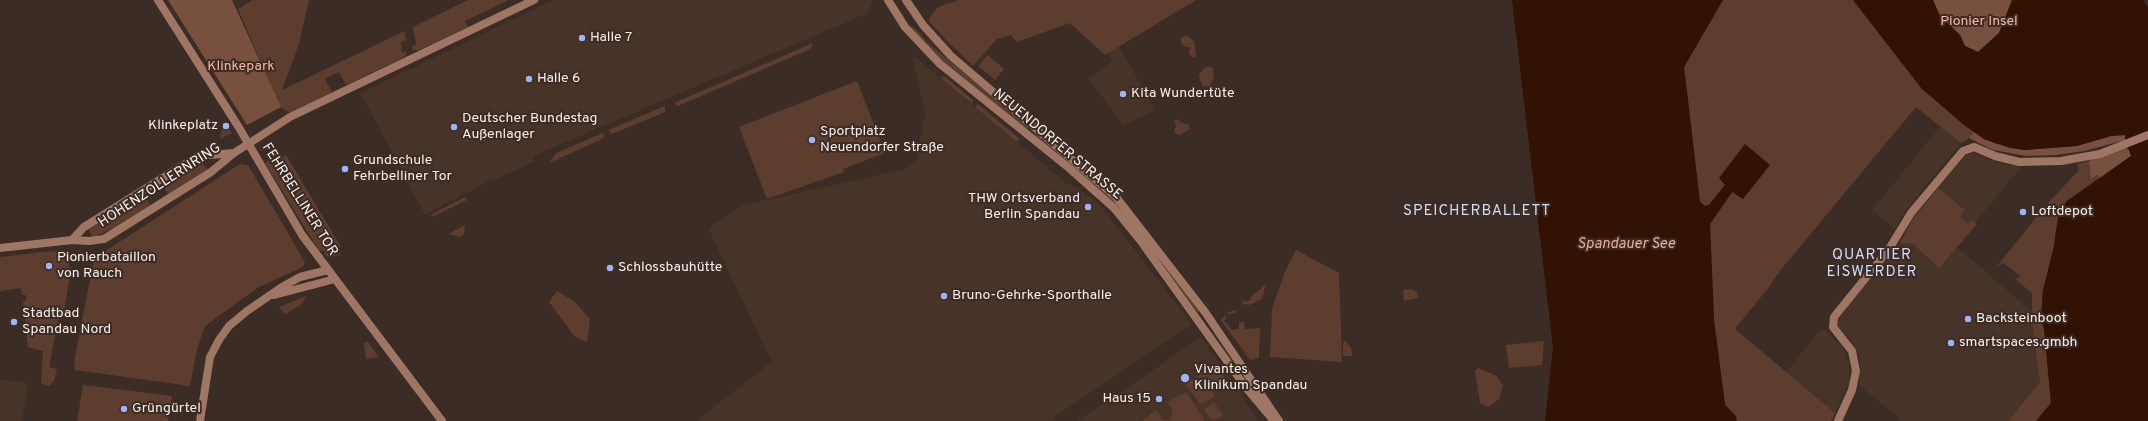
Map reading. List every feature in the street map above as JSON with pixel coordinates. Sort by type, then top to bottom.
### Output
[{"type":"main road","name":"FEHRBELLINER TOR","points":[[158,0],[249,144],[302,235],[442,421]]},
{"type":"main road","name":"HOHENZOLLERNRING","points":[[72,240],[89,241],[104,239],[211,172],[234,153],[290,116],[534,0]]},
{"type":"main road","name":"NEUENDORFER STRASSE","points":[[888,0],[905,27],[940,64],[1110,204],[1140,240],[1279,421]]},
{"type":"main road","name":"NEUENDORFER STRASSE","points":[[906,0],[923,25],[951,56],[1116,197],[1205,312],[1274,421]]},
{"type":"main road","points":[[1838,421],[1852,390],[1856,371],[1852,351],[1833,327],[1834,317],[1890,249],[1911,213],[1963,151],[1974,147],[2007,160],[2030,163],[2080,158],[2123,145],[2148,135]]},
{"type":"main road","name":"HOHENZOLLERNRING","points":[[72,240],[84,227],[198,156],[234,153]]},
{"type":"main road","points":[[0,248],[72,240]]},
{"type":"main road","points":[[200,421],[207,369],[217,343],[234,322],[269,296],[300,278],[328,270]]},
{"type":"main road","points":[[269,296],[335,279]]},
{"type":"shaded area","points":[[252,0],[309,0],[299,44],[282,90],[405,31],[406,40],[401,42],[402,53],[406,51],[406,54],[402,58],[346,85],[339,72],[325,79],[332,92],[291,113],[280,107],[238,9]]},
{"type":"shaded area","points":[[468,0],[509,0],[465,21],[468,27],[419,50],[413,50],[412,47],[416,45],[413,27]]},
{"type":"shaded area","points":[[553,0],[873,0],[868,13],[547,150],[533,157],[535,161],[495,180],[494,178],[425,215],[361,93]]},
{"type":"shaded area","points":[[958,0],[1196,0],[1105,55],[1070,23],[1017,42],[1011,35],[997,39],[973,66],[928,20],[938,7]]},
{"type":"shaded area","points":[[1723,0],[1853,0],[1922,89],[1974,132],[1969,138],[1961,143],[1916,107],[1779,272],[1769,287],[1735,329],[1835,413],[1831,421],[1737,421],[1735,415],[1725,405],[1714,320],[1710,224],[1733,191],[1726,184],[1709,205],[1705,206],[1700,202],[1684,67]]},
{"type":"shaded area","points":[[914,27],[929,44],[1029,126],[1027,130],[945,63],[911,28]]},
{"type":"shaded area","points":[[1186,35],[1194,41],[1196,56],[1193,58],[1189,53],[1190,47],[1184,47],[1181,42],[1181,38]]},
{"type":"shaded area","points":[[813,43],[811,48],[806,51],[678,106],[674,103]]},
{"type":"shaded area","name":"Kita Wundertüte","points":[[1119,46],[1155,110],[1123,126],[1089,79],[1112,61],[1108,53]]},
{"type":"shaded area","points":[[988,55],[1004,69],[995,80],[978,66]]},
{"type":"shaded area","points":[[913,58],[916,58],[1066,183],[1079,189],[1100,205],[1191,323],[1191,325],[1048,421],[696,421],[772,362],[708,228],[744,205],[907,169],[917,159],[925,113]]},
{"type":"shaded area","points":[[1205,67],[1211,67],[1213,69],[1214,77],[1210,86],[1208,87],[1203,86],[1199,75]]},
{"type":"shaded area","points":[[944,76],[973,100],[972,104],[941,78]]},
{"type":"shaded area","name":"Sportplatz Neuendorfer Straße","points":[[857,81],[885,153],[843,169],[844,172],[767,199],[739,127]]},
{"type":"shaded area","points":[[978,104],[1020,139],[1017,142],[975,107]]},
{"type":"shaded area","points":[[665,106],[665,112],[612,134],[608,130]]},
{"type":"shaded area","points":[[1178,119],[1181,123],[1188,124],[1190,129],[1179,135],[1174,132],[1176,125],[1174,121]]},
{"type":"shaded area","points":[[224,121],[232,133],[220,139]]},
{"type":"shaded area","points":[[1941,126],[1961,143],[1905,211],[1895,229],[1872,210]]},
{"type":"shaded area","points":[[603,133],[604,138],[549,163],[556,153]]},
{"type":"shaded area","points":[[1038,134],[1119,205],[1116,207],[1036,137]]},
{"type":"shaded area","points":[[2128,148],[2105,174],[2067,201],[2056,229],[2054,246],[2043,290],[2041,318],[2044,329],[2051,403],[2036,421],[2008,421],[2040,382],[2032,321],[2032,293],[2015,279],[2020,276],[2004,263],[1997,266],[2049,202],[2079,170],[2077,164],[2098,159]]},
{"type":"shaded area","points":[[1973,153],[2002,164],[2021,167],[1956,246],[2032,312],[2040,382],[2008,421],[1903,421],[1859,385],[1861,370],[1859,355],[1851,341],[1837,326],[1837,318],[1899,244],[1915,216],[1965,155]]},
{"type":"shaded area","points":[[286,155],[341,247],[337,248],[341,255],[327,257],[323,250],[319,251],[265,163],[268,161],[275,162]]},
{"type":"shaded area","points":[[199,160],[207,169],[168,194],[161,184]]},
{"type":"shaded area","points":[[240,164],[248,165],[305,262],[303,267],[257,288],[208,324],[204,329],[197,349],[190,386],[75,370],[74,362],[92,269],[96,257]]},
{"type":"shaded area","points":[[1938,188],[1965,210],[1960,217],[1968,224],[1971,220],[1977,224],[1939,268],[1912,243],[1900,243],[1912,220]]},
{"type":"shaded area","points":[[144,194],[150,205],[114,228],[93,237],[88,229]]},
{"type":"shaded area","points":[[465,197],[467,200],[432,217],[431,215]]},
{"type":"shaded area","points":[[465,225],[464,234],[460,237],[448,234]]},
{"type":"shaded area","points":[[1144,237],[1200,312],[1198,313],[1142,239]]},
{"type":"shaded area","points":[[1296,250],[1339,273],[1342,362],[1270,357],[1272,309],[1284,274]]},
{"type":"shaded area","points":[[52,251],[64,255],[68,259],[71,270],[63,317],[58,320],[49,367],[57,369],[54,381],[49,386],[41,383],[43,351],[28,347],[23,301],[26,301],[26,295],[22,295],[21,288],[0,291],[0,257]]},
{"type":"shaded area","points":[[1266,284],[1262,299],[1249,305],[1243,304],[1241,301],[1246,302],[1250,300],[1250,298]]},
{"type":"shaded area","points":[[1411,289],[1417,292],[1418,298],[1404,301],[1403,290]]},
{"type":"shaded area","points":[[557,291],[575,302],[590,319],[587,342],[575,337],[549,302]]},
{"type":"shaded area","points":[[306,296],[302,304],[285,314],[279,307]]},
{"type":"shaded area","points":[[1236,310],[1236,313],[1226,314],[1227,313]]},
{"type":"shaded area","points":[[1226,314],[1226,319],[1224,320],[1232,330],[1239,329],[1239,322],[1244,322],[1245,329],[1260,328],[1259,358],[1250,360],[1221,320]]},
{"type":"shaded area","points":[[1822,328],[1843,348],[1849,364],[1849,382],[1835,413],[1786,372]]},
{"type":"shaded area","name":"Vivantes Klinikum Spandau","points":[[1201,337],[1259,421],[1077,421],[1136,382]]},
{"type":"shaded area","points":[[1345,341],[1351,347],[1352,356],[1343,356],[1343,343]]},
{"type":"shaded area","points":[[1544,341],[1542,365],[1509,368],[1506,345]]},
{"type":"shaded area","points":[[368,342],[379,357],[366,359],[364,344]]},
{"type":"shaded area","points":[[1215,364],[1230,384],[1226,387],[1224,383],[1220,384],[1212,391],[1215,397],[1200,404],[1183,380],[1189,376],[1192,380]]},
{"type":"shaded area","points":[[1478,368],[1497,376],[1503,386],[1499,399],[1489,407],[1480,403],[1475,371]]},
{"type":"shaded area","points":[[0,379],[28,383],[22,421],[0,421]]},
{"type":"shaded area","name":"Grüngürtel","points":[[83,385],[172,396],[168,421],[77,421]]},
{"type":"shaded area","points":[[1186,392],[1205,421],[1142,421],[1156,410],[1163,420],[1170,420],[1173,411],[1167,402]]},
{"type":"shaded area","points":[[1214,402],[1223,415],[1218,419],[1211,419],[1204,410]]},
{"type":"green space","name":"Klinkepark","points":[[168,0],[232,0],[281,107],[247,125]]},
{"type":"green space","name":"Pionier Insel","points":[[1933,0],[2012,1],[1999,33],[1978,52],[1965,46],[1960,35],[1940,16]]},
{"type":"green space","points":[[1974,132],[1984,139],[1997,144],[2024,150],[2077,146],[2111,136],[2125,135],[2126,137],[2125,140],[2084,151],[2056,155],[2026,156],[1993,150],[1969,138]]},
{"type":"green space","points":[[2125,148],[2131,151],[2131,156],[2101,177],[2097,175],[2091,179],[2089,161]]},
{"type":"water","name":"Spandauer See","points":[[1512,0],[1723,0],[1684,67],[1700,202],[1705,206],[1709,205],[1725,185],[1719,178],[1745,144],[1770,165],[1743,199],[1732,192],[1710,224],[1714,320],[1725,405],[1735,415],[1737,421],[1545,421],[1553,348]]},
{"type":"water","points":[[1853,0],[1933,0],[1940,16],[1960,35],[1965,46],[1978,52],[1999,33],[2012,0],[2143,0],[2148,8],[2148,421],[2036,421],[2051,403],[2044,329],[2041,318],[2043,290],[2054,246],[2059,210],[2067,201],[2131,156],[2125,140],[2125,135],[2111,136],[2077,146],[2024,150],[2010,148],[1984,139],[1964,125],[1922,89]]},
{"type":"place","name":"Halle 7","points":[[582,38]]},
{"type":"place","name":"Halle 6","points":[[529,79]]},
{"type":"place","name":"Kita Wundertüte","points":[[1123,94]]},
{"type":"place","name":"Klinkeplatz","points":[[226,126]]},
{"type":"place","name":"Deutscher Bundestag Außenlager","points":[[454,127]]},
{"type":"place","name":"Sportplatz Neuendorfer Straße","points":[[812,140]]},
{"type":"place","name":"Grundschule Fehrbelliner Tor","points":[[345,169]]},
{"type":"place","name":"THW Ortsverband Berlin Spandau","points":[[1088,207]]},
{"type":"place","name":"Loftdepot","points":[[2023,212]]},
{"type":"place","name":"Pionierbataillon von Rauch","points":[[49,266]]},
{"type":"place","name":"Schlossbauhütte","points":[[610,268]]},
{"type":"place","name":"Bruno-Gehrke-Sporthalle","points":[[944,296]]},
{"type":"place","name":"Backsteinboot","points":[[1968,319]]},
{"type":"place","name":"Stadtbad Spandau Nord","points":[[14,322]]},
{"type":"place","name":"smartspaces.gmbh","points":[[1951,343]]},
{"type":"place","name":"Vivantes Klinikum Spandau","points":[[1185,378]]},
{"type":"place","name":"Haus 15","points":[[1159,399]]},
{"type":"place","name":"Grüngürtel","points":[[124,409]]},
{"type":"district","name":"SPEICHERBALLETT","points":[[1477,212]]},
{"type":"district","name":"QUARTIER EISWERDER","points":[[1872,264]]}]
